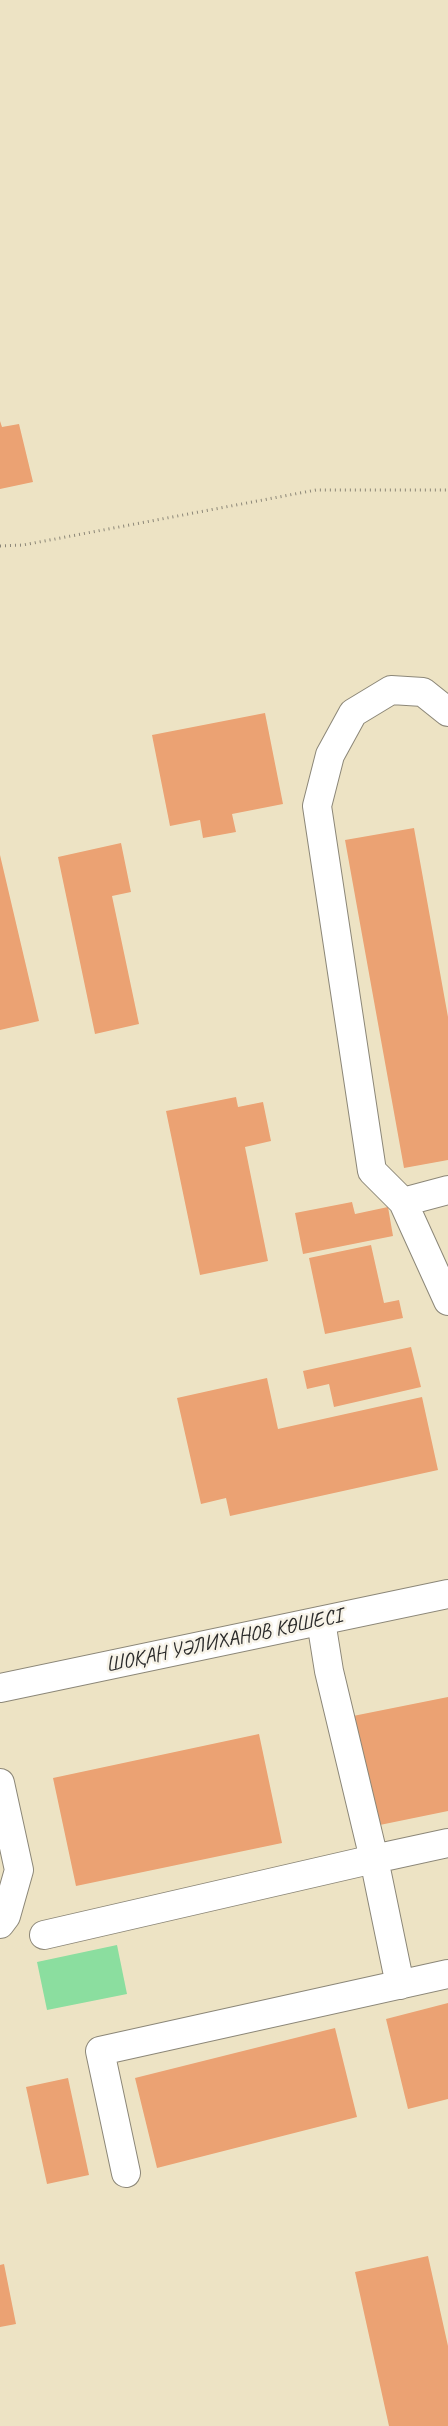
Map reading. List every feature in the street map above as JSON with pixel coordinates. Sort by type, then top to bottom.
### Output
[{"type":"main road","points":[[448,712],[423,692],[391,690],[352,714],[330,755],[317,806],[372,1171],[403,1202],[448,1301]]},
{"type":"main road","points":[[403,1202],[448,1190]]},
{"type":"main road","name":"ШОҚАН УӘЛИХАНОВ КӨШЕСІ","points":[[0,1688],[448,1594]]},
{"type":"main road","points":[[321,1621],[329,1671],[374,1859],[400,1985]]},
{"type":"main road","points":[[0,1782],[19,1870],[6,1916],[0,1924]]},
{"type":"main road","points":[[44,1935],[448,1843]]},
{"type":"main road","points":[[126,2173],[100,2051],[448,1974]]},
{"type":"path","points":[[0,546],[22,545],[316,490],[448,490]]},
{"type":"green space","points":[[117,1945],[127,1994],[47,2010],[37,1962]]},
{"type":"building","points":[[0,421],[2,427],[19,424],[33,482],[0,489]]},
{"type":"building","points":[[265,713],[283,804],[232,814],[236,832],[203,838],[200,820],[170,826],[152,735]]},
{"type":"building","points":[[414,828],[448,1017],[448,1160],[404,1168],[345,840]]},
{"type":"building","points":[[121,843],[131,892],[112,896],[139,1024],[95,1034],[58,857]]},
{"type":"building","points":[[0,855],[39,1021],[0,1030]]},
{"type":"building","points":[[236,1097],[238,1107],[263,1102],[271,1141],[245,1147],[268,1261],[200,1275],[166,1111]]},
{"type":"building","points":[[352,1202],[355,1214],[388,1207],[393,1236],[303,1254],[295,1213]]},
{"type":"building","points":[[371,1245],[384,1303],[399,1300],[403,1318],[325,1334],[309,1258]]},
{"type":"building","points":[[411,1347],[421,1387],[334,1407],[329,1384],[307,1389],[303,1371]]},
{"type":"building","points":[[267,1378],[278,1429],[422,1397],[438,1470],[230,1516],[226,1498],[201,1504],[177,1398]]},
{"type":"building","points":[[448,1697],[448,1811],[370,1827],[348,1717]]},
{"type":"building","points":[[259,1734],[282,1843],[76,1886],[53,1778]]},
{"type":"building","points":[[448,2003],[448,2099],[408,2109],[386,2019]]},
{"type":"building","points":[[335,2028],[357,2117],[157,2168],[135,2078]]},
{"type":"building","points":[[68,2078],[89,2175],[47,2184],[26,2087]]},
{"type":"building","points":[[428,2256],[448,2346],[448,2426],[389,2426],[355,2272]]},
{"type":"building","points":[[4,2264],[16,2324],[0,2327],[0,2265]]}]
